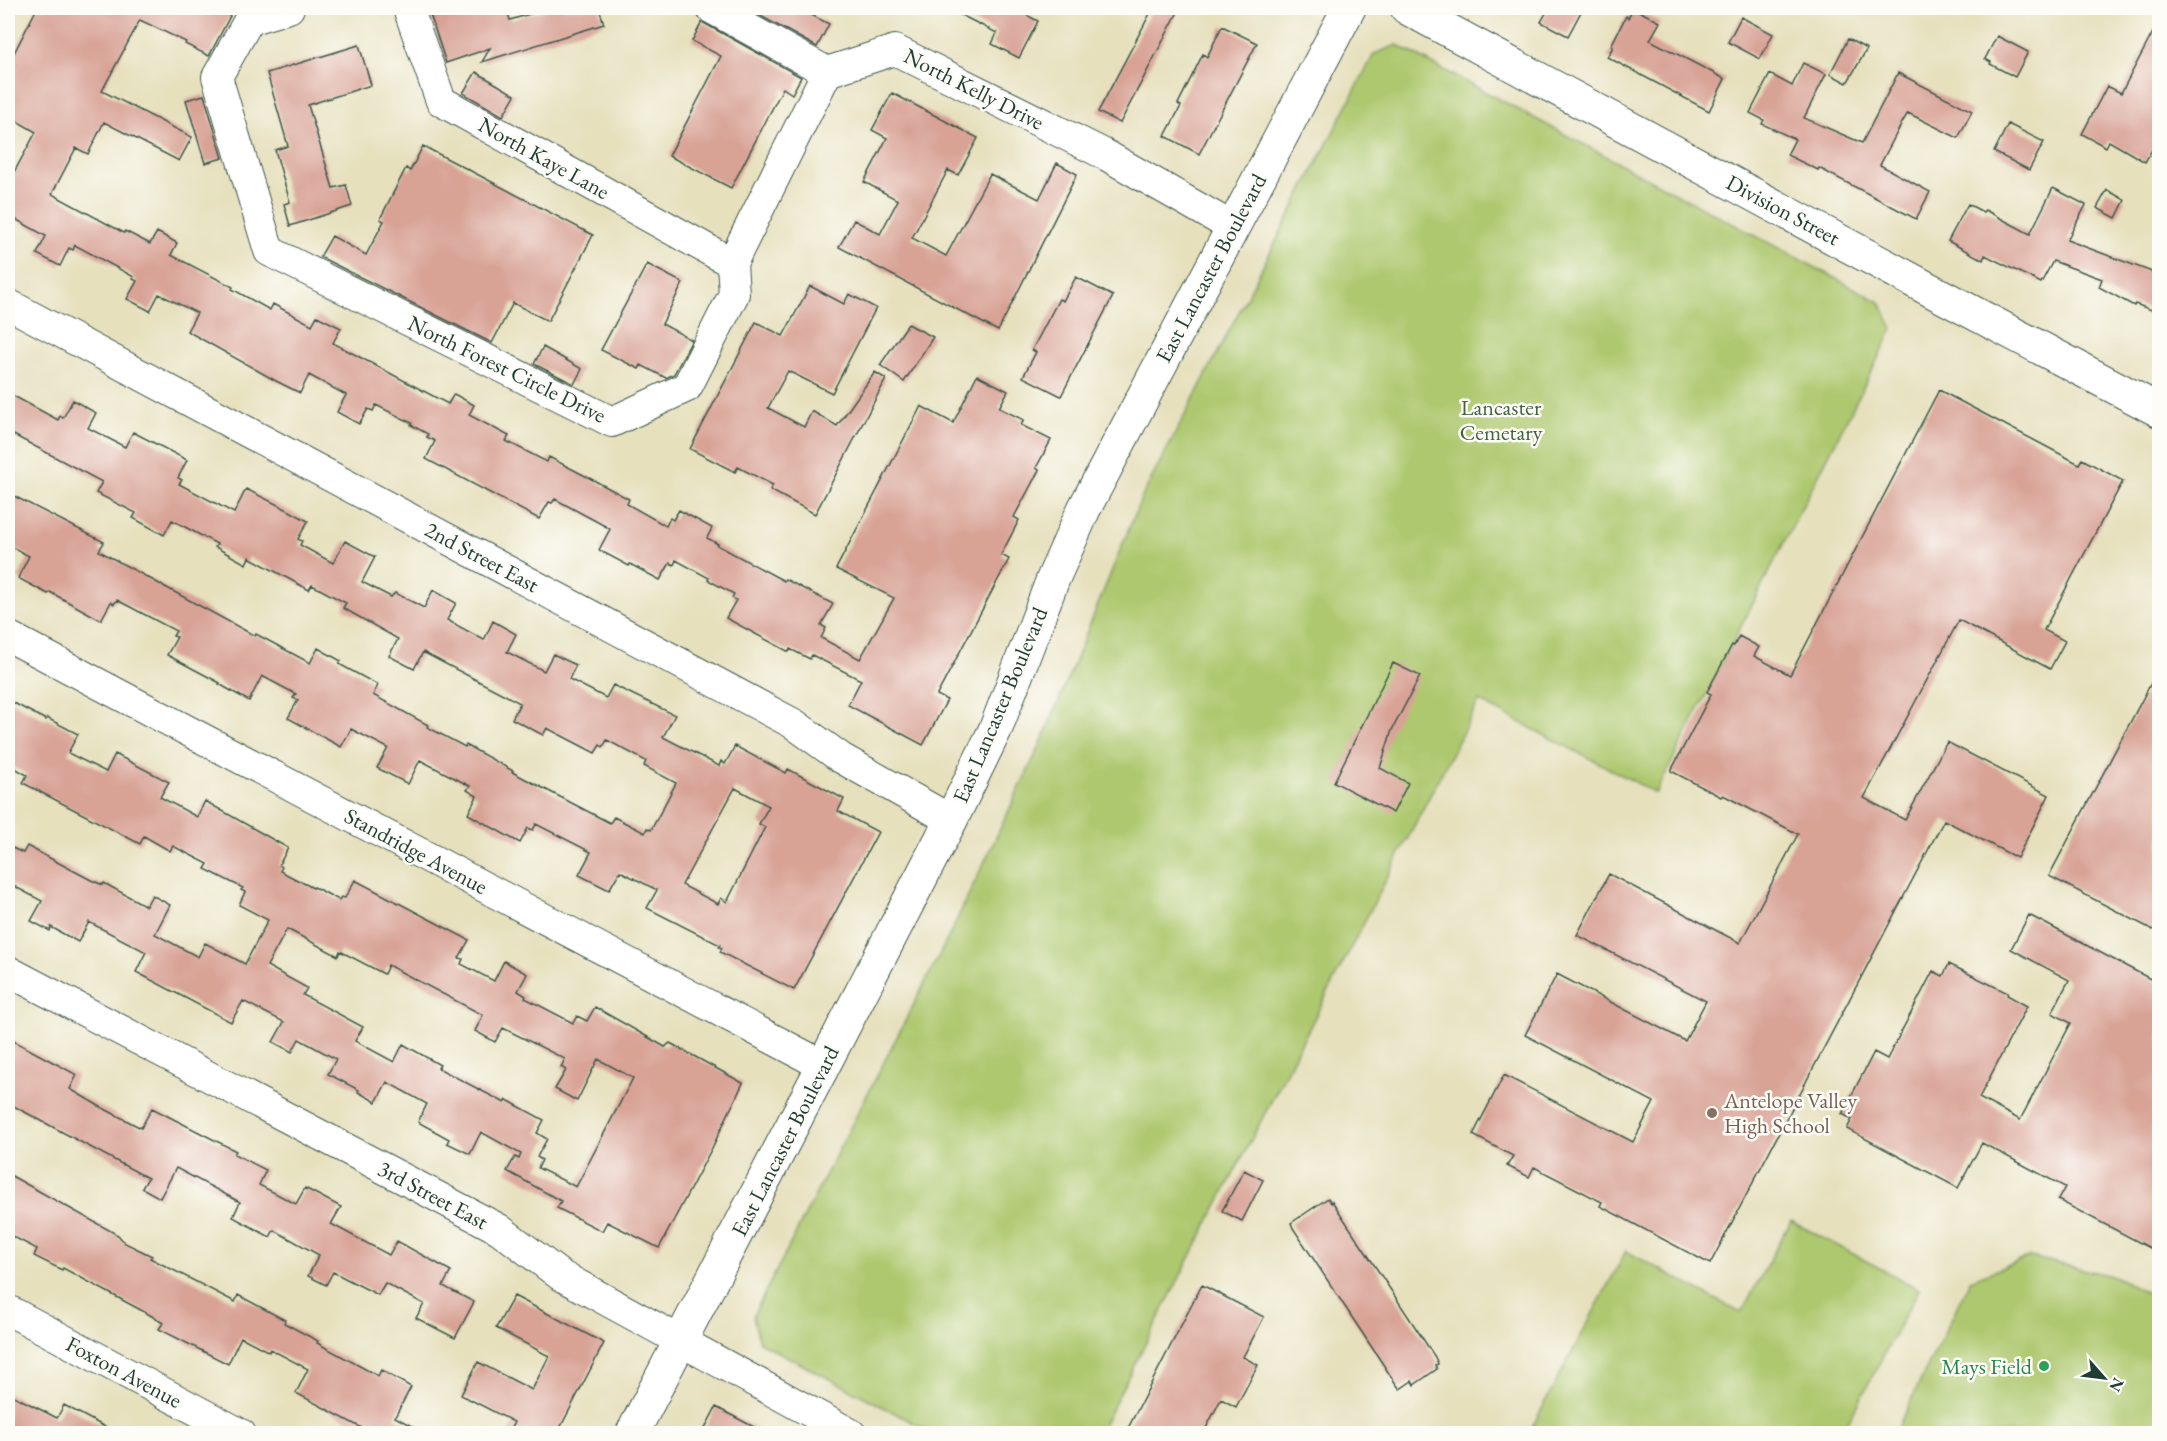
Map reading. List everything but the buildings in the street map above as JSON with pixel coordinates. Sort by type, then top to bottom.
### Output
[{"type":"main road","name":"East Lancaster Boulevard","points":[[632,1434],[951,820],[996,728],[1053,579],[1084,509],[1349,8]]},
{"type":"main road","name":"Division Street","points":[[1407,8],[2160,411]]},
{"type":"street","name":"North Forest Circle Drive","points":[[289,8],[249,20],[217,77],[269,251],[612,422],[687,387],[734,294],[732,263]]},
{"type":"street","name":"North Kaye Lane","points":[[408,8],[441,101],[732,263]]},
{"type":"street","points":[[711,8],[827,72],[732,263]]},
{"type":"street","name":"North Kelly Drive","points":[[827,72],[895,50],[1104,154],[1232,227]]},
{"type":"street","name":"2nd Street East","points":[[8,304],[794,724],[841,758],[951,820]]},
{"type":"street","name":"Standridge Avenue","points":[[8,636],[824,1066]]},
{"type":"street","name":"3rd Street East","points":[[8,971],[499,1229],[560,1275],[851,1434]]},
{"type":"street","name":"Foxton Avenue","points":[[8,1310],[237,1433]]},
{"type":"green space","name":"Lancaster Cemetary","points":[[1397,45],[1880,302],[1893,329],[1656,793],[1479,701],[1099,1433],[933,1433],[759,1342],[753,1316],[949,936],[1044,737],[1141,499],[1374,54]]},
{"type":"green space","points":[[1791,1221],[1919,1289],[1842,1433],[1529,1433],[1626,1251],[1741,1313]]},
{"type":"green space","name":"Mays Field","points":[[2030,1257],[2116,1277],[2159,1299],[2159,1433],[1895,1433],[1970,1280]]},
{"type":"place","name":"Antelope Valley High School","points":[[1712,1113]]},
{"type":"place","name":"Mays Field","points":[[2044,1366]]}]
